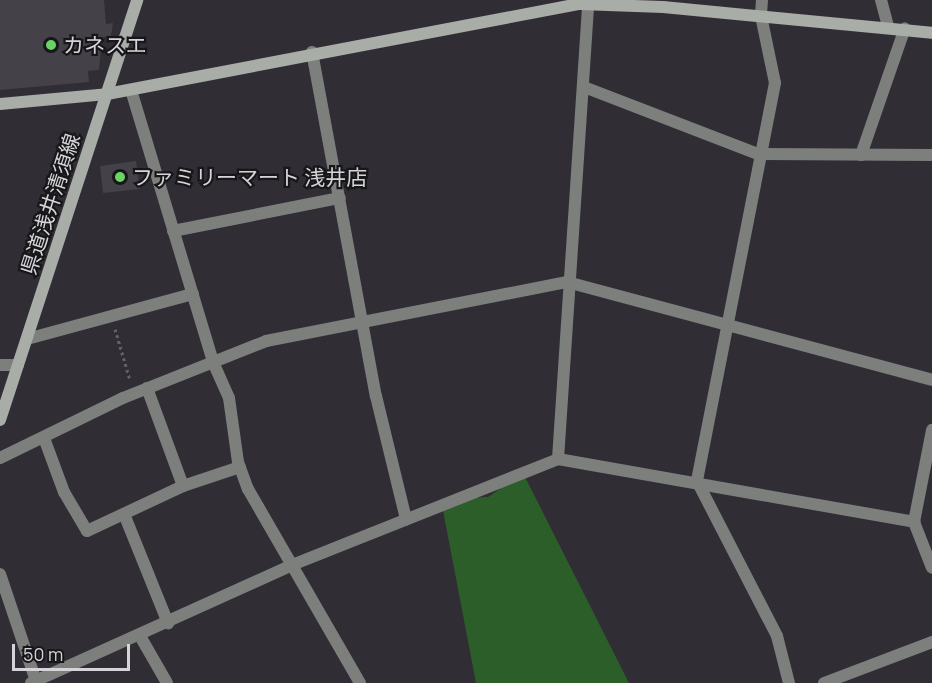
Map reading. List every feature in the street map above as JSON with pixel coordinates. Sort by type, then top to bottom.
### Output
[{"type":"street","name":"県道浅井清須線","points":[[0,420],[137,0]]},
{"type":"street","points":[[565,0],[584,4]]},
{"type":"street","points":[[762,0],[761,16],[775,83],[758,154],[697,481],[777,636],[789,683]]},
{"type":"street","points":[[881,0],[888,26]]},
{"type":"street","points":[[0,104],[131,90],[312,52],[584,4],[663,4],[761,16],[888,26],[932,33]]},
{"type":"street","points":[[558,459],[567,282],[584,87],[584,4]]},
{"type":"street","points":[[861,155],[905,28]]},
{"type":"street","points":[[312,52],[364,320],[376,396],[406,519]]},
{"type":"street","points":[[584,87],[758,154],[932,155]]},
{"type":"street","points":[[131,90],[213,362],[229,398],[240,467],[292,565],[360,683]]},
{"type":"street","points":[[174,231],[340,198]]},
{"type":"street","points":[[0,458],[147,388],[266,341],[567,282],[932,380]]},
{"type":"street","points":[[27,339],[111,314],[193,294]]},
{"type":"street","points":[[0,365],[18,365]]},
{"type":"street","points":[[147,388],[183,486]]},
{"type":"street","points":[[932,429],[914,522],[932,568]]},
{"type":"street","points":[[44,438],[64,492],[87,531],[183,486],[240,467]]},
{"type":"street","points":[[0,574],[34,682],[140,636],[292,565],[558,459],[697,481],[914,522]]},
{"type":"street","points":[[124,514],[168,623]]},
{"type":"street","points":[[140,636],[167,683]]},
{"type":"street","points":[[824,683],[932,642]]},
{"type":"path","points":[[111,314],[134,394]]},
{"type":"green space","points":[[523,473],[629,683],[476,683],[442,505],[447,499],[488,497]]},
{"type":"building","name":"カネスエ","points":[[0,0],[104,0],[106,24],[113,23],[111,36],[102,37],[99,70],[88,71],[89,82],[0,90]]},
{"type":"building","name":"ファミリーマート 浅井店","points":[[136,161],[140,189],[103,193],[100,166]]},
{"type":"place","name":"カネスエ","points":[[51,45]]},
{"type":"place","name":"ファミリーマート 浅井店","points":[[120,177]]}]
